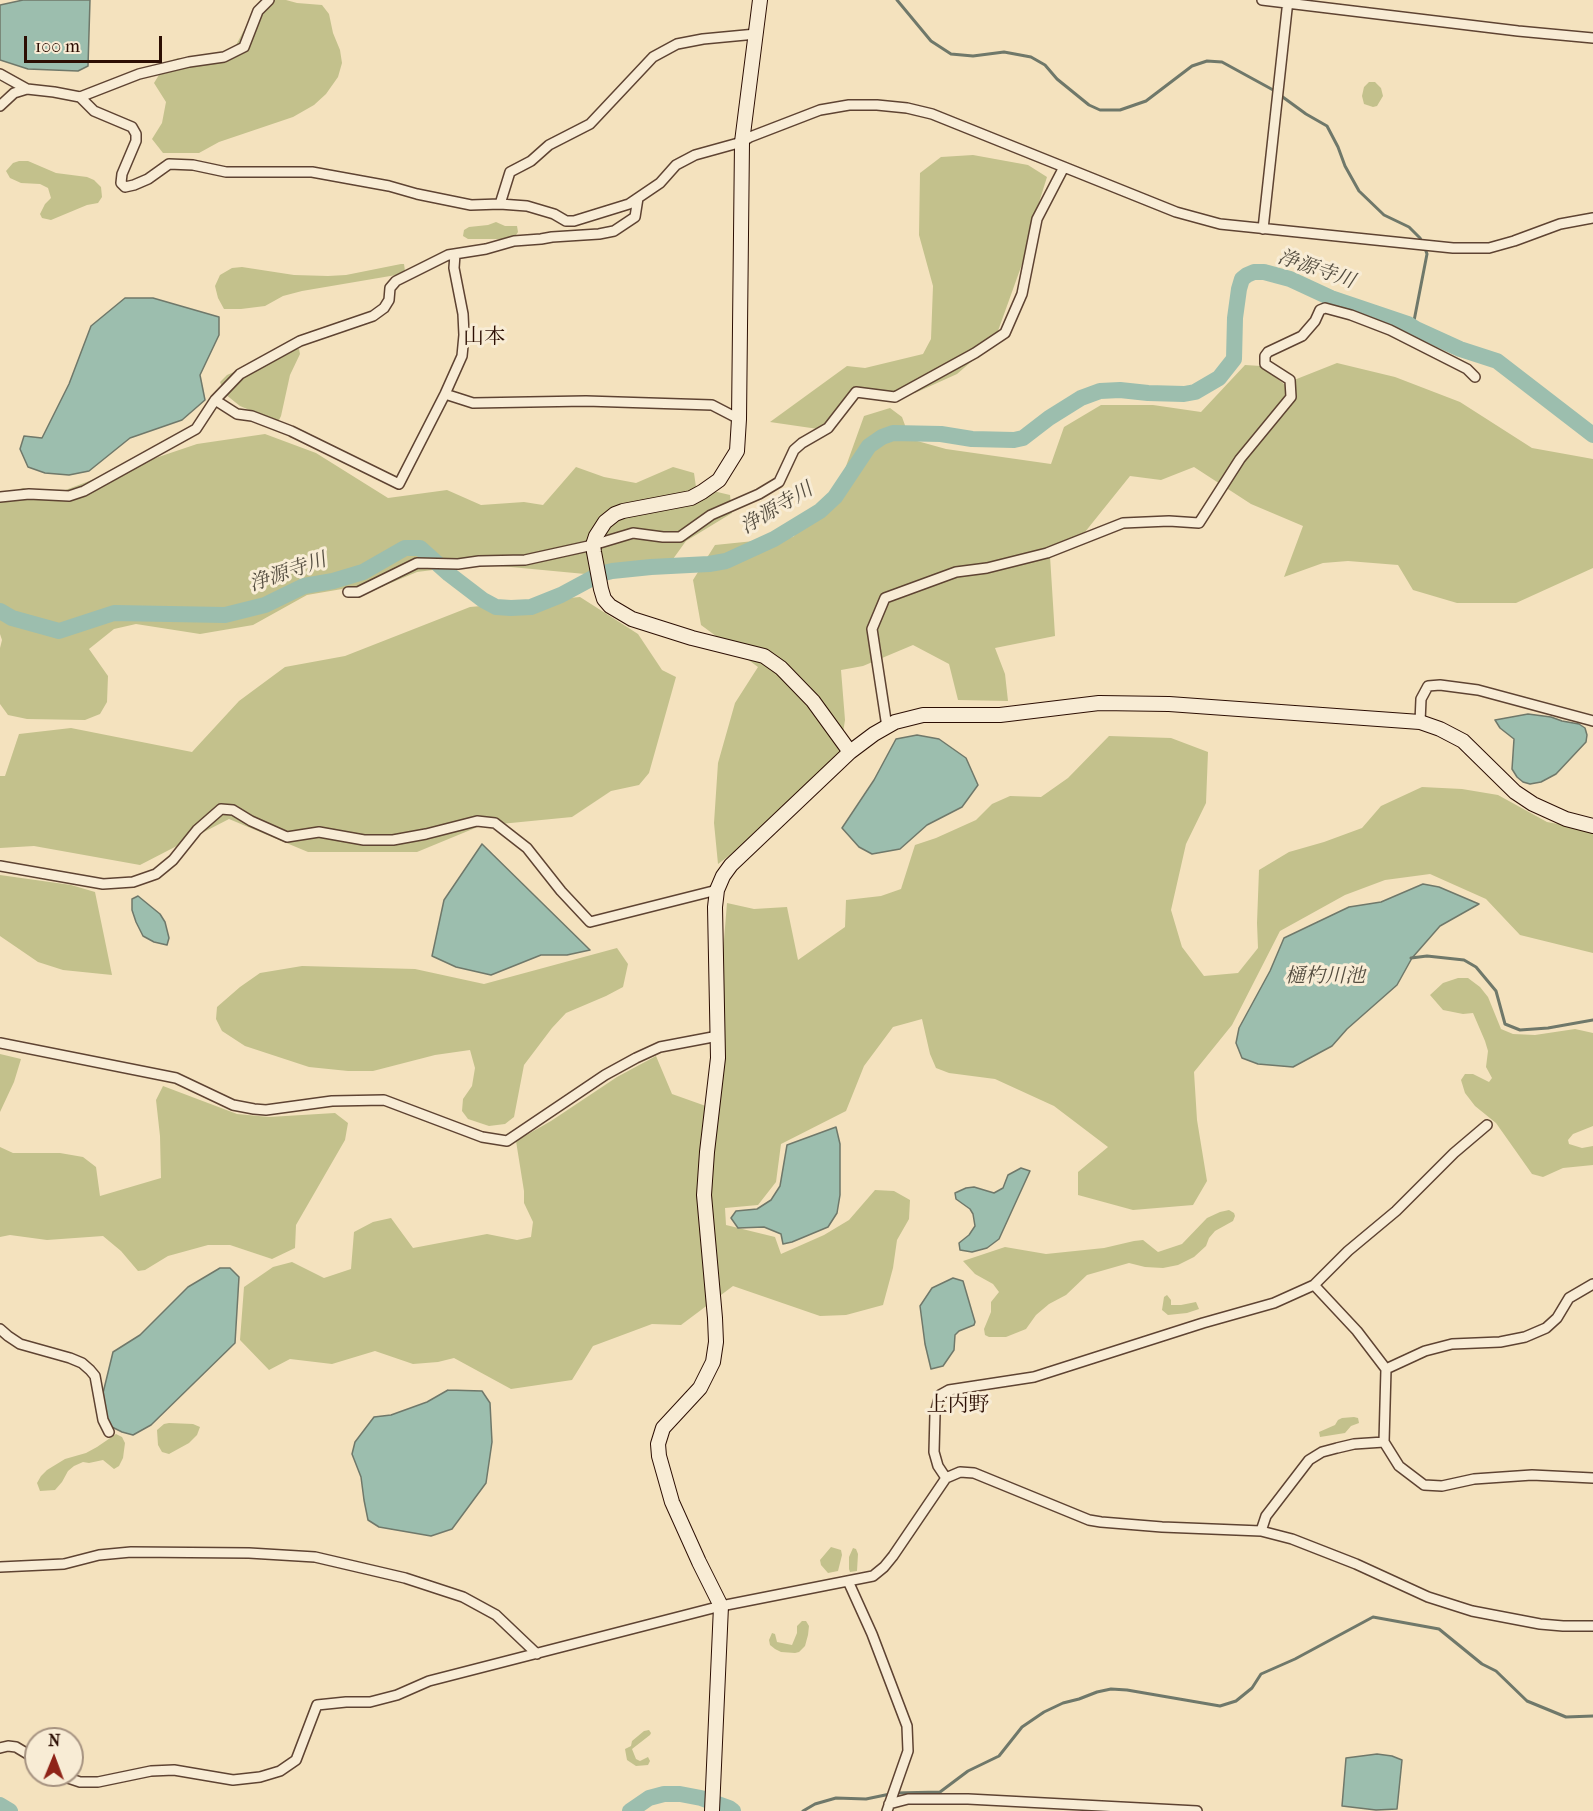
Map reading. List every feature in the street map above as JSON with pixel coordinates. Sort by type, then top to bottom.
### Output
[{"type":"street","points":[[0,74],[27,89],[80,97],[139,74],[189,62],[224,57],[244,47],[258,11],[269,0]]},
{"type":"street","points":[[760,0],[742,142],[737,451],[719,480],[691,498],[623,510],[615,514],[605,522],[596,536],[593,548],[601,589],[604,599],[610,606],[632,619],[692,638],[764,656],[781,668],[813,701],[850,752]]},
{"type":"street","points":[[1262,0],[1288,1],[1518,31],[1593,38]]},
{"type":"street","points":[[1263,229],[1288,1]]},
{"type":"street","points":[[500,204],[510,172],[531,161],[549,145],[590,124],[653,57],[678,44],[756,34]]},
{"type":"street","points":[[0,106],[14,93],[27,89]]},
{"type":"street","points":[[80,97],[94,111],[132,128],[136,134],[134,148],[122,174],[121,183],[125,187],[134,186],[148,179],[169,164],[194,165],[226,172],[312,172],[389,186],[471,206],[500,204],[527,206],[574,222],[629,204],[660,183],[676,165],[695,155],[742,142],[820,110],[849,105],[877,105],[907,108],[932,114],[1176,212],[1220,224],[1453,248],[1489,248],[1560,224],[1593,218]]},
{"type":"street","points":[[348,592],[358,592],[417,563],[458,564],[525,560],[593,548],[633,533],[680,537],[711,515],[759,494],[779,482],[794,450],[828,428],[856,392],[894,397],[975,353],[1005,333],[1022,294],[1037,219],[1064,166]]},
{"type":"street","points":[[0,497],[30,494],[69,496],[84,491],[196,429],[215,400],[240,374],[300,341],[373,316],[384,308],[389,300],[390,288],[396,281],[435,261],[455,254],[514,241],[614,231],[635,217],[638,198]]},
{"type":"street","points":[[215,400],[237,414],[252,416],[291,431],[399,484],[462,356],[463,314],[454,268],[455,254]]},
{"type":"street","points":[[886,727],[872,629],[885,598],[956,572],[987,568],[1047,553],[1124,523],[1169,521],[1199,523],[1240,459],[1291,397],[1290,380],[1265,364],[1264,356],[1302,336],[1316,321],[1320,310],[1325,308],[1351,315],[1390,330],[1467,369],[1475,377]]},
{"type":"street","points":[[445,394],[473,403],[586,401],[712,405],[739,419]]},
{"type":"street","points":[[1420,722],[1421,699],[1428,686],[1440,685],[1478,690],[1593,721]]},
{"type":"street","points":[[712,1811],[721,1606],[672,1502],[659,1456],[658,1444],[663,1428],[700,1388],[713,1362],[716,1342],[704,1195],[718,1058],[715,907],[717,890],[723,876],[744,852],[850,752],[895,722],[923,715],[1000,715],[1099,703],[1170,704],[1420,722],[1440,729],[1462,741],[1515,792],[1533,804],[1566,819],[1593,826]]},
{"type":"street","points":[[0,866],[103,885],[133,882],[156,874],[173,860],[197,830],[221,809],[233,810],[287,837],[319,832],[364,840],[393,840],[477,821],[495,823],[527,848],[561,891],[590,922],[717,890]]},
{"type":"street","points":[[0,1043],[176,1078],[233,1105],[254,1110],[332,1101],[384,1100],[482,1137],[507,1141],[605,1075],[636,1058],[660,1047],[718,1036]]},
{"type":"street","points":[[946,1478],[938,1466],[934,1452],[935,1414],[940,1395],[949,1390],[1034,1377],[1203,1323],[1274,1304],[1314,1285],[1348,1251],[1396,1210],[1454,1153],[1487,1125]]},
{"type":"street","points":[[1386,1369],[1425,1351],[1452,1344],[1500,1342],[1525,1337],[1546,1328],[1557,1318],[1569,1298],[1593,1284]]},
{"type":"street","points":[[1314,1285],[1357,1331],[1386,1369],[1383,1442],[1399,1466],[1424,1485],[1442,1486],[1474,1479],[1532,1475],[1593,1478]]},
{"type":"street","points":[[0,1329],[20,1344],[70,1358],[90,1370],[95,1376],[103,1420],[109,1432]]},
{"type":"street","points":[[1262,1531],[1266,1516],[1309,1460],[1323,1452],[1337,1448],[1383,1442]]},
{"type":"street","points":[[84,1782],[98,1782],[150,1771],[174,1770],[233,1780],[260,1777],[280,1771],[296,1760],[318,1705],[369,1702],[396,1695],[429,1681],[721,1606],[873,1576],[893,1556],[946,1478],[960,1472],[974,1473],[1076,1515],[1101,1522],[1262,1531],[1292,1539],[1356,1564],[1428,1597],[1472,1611],[1540,1624],[1593,1626]]},
{"type":"street","points":[[0,1567],[64,1564],[99,1555],[130,1552],[249,1553],[315,1557],[405,1578],[463,1597],[496,1615],[537,1654]]},
{"type":"street","points":[[848,1581],[872,1634],[907,1726],[908,1751],[888,1807]]},
{"type":"street","points":[[0,1748],[16,1747],[24,1752]]},
{"type":"street","points":[[888,1807],[908,1799],[968,1799],[1197,1811]]},
{"type":"shaded area","points":[[268,0],[322,5],[329,14],[340,50],[342,63],[338,77],[326,94],[314,105],[293,117],[219,142],[199,153],[163,153],[152,139],[162,123],[166,102],[154,83],[167,62],[178,58],[211,58],[235,47],[252,15]]},
{"type":"shaded area","points":[[1369,82],[1375,82],[1381,88],[1383,96],[1377,106],[1373,107],[1364,104],[1362,96],[1364,87]]},
{"type":"shaded area","points":[[973,155],[1028,165],[1047,177],[1026,253],[994,342],[957,374],[915,393],[863,392],[818,429],[770,422],[847,366],[865,368],[923,354],[931,339],[933,286],[919,235],[920,173],[941,157]]},
{"type":"shaded area","points":[[28,161],[56,173],[94,180],[101,187],[102,197],[98,203],[87,205],[51,220],[42,218],[40,214],[51,198],[48,188],[40,184],[21,183],[10,178],[6,171],[13,163]]},
{"type":"shaded area","points":[[496,222],[505,226],[517,226],[518,232],[505,239],[468,239],[463,236],[464,230],[469,227]]},
{"type":"shaded area","points":[[404,264],[405,271],[402,274],[302,291],[283,296],[265,306],[241,309],[224,309],[215,286],[220,275],[232,268],[242,267],[294,275],[328,276],[346,275]]},
{"type":"shaded area","points":[[293,347],[299,349],[300,354],[290,375],[278,422],[240,406],[225,394],[220,382],[227,375]]},
{"type":"shaded area","points":[[1337,363],[1395,377],[1460,402],[1532,448],[1593,459],[1593,568],[1516,603],[1457,603],[1413,590],[1398,565],[1348,561],[1323,563],[1284,577],[1303,526],[1251,504],[1194,467],[1161,480],[1130,476],[1085,532],[1050,556],[1055,636],[995,648],[1005,674],[1008,701],[958,700],[949,664],[913,645],[863,666],[841,670],[845,720],[839,759],[800,803],[718,864],[714,823],[718,763],[735,703],[758,667],[701,625],[693,580],[715,545],[793,537],[836,494],[864,416],[890,408],[902,417],[910,439],[946,449],[1051,464],[1064,427],[1101,405],[1153,405],[1201,412],[1245,365],[1261,366],[1284,384]]},
{"type":"shaded area","points":[[265,434],[316,453],[388,498],[447,490],[481,505],[524,502],[543,505],[576,467],[604,477],[636,483],[673,467],[694,473],[696,487],[730,495],[732,513],[686,541],[673,559],[617,577],[479,564],[417,572],[381,587],[348,588],[307,595],[253,625],[200,634],[136,624],[114,629],[89,649],[108,676],[107,702],[100,714],[85,720],[27,719],[8,715],[0,704],[2,640],[0,634],[0,497],[23,488],[55,494],[197,444]]},
{"type":"shaded area","points":[[580,597],[638,634],[662,670],[676,677],[649,773],[639,785],[611,791],[572,817],[480,826],[417,852],[308,852],[229,819],[140,865],[34,846],[0,848],[0,776],[5,776],[19,734],[71,728],[192,752],[239,701],[285,667],[345,656],[470,607]]},
{"type":"shaded area","points":[[1109,736],[1171,738],[1208,752],[1206,803],[1186,844],[1171,910],[1182,947],[1204,976],[1238,973],[1258,948],[1259,870],[1289,852],[1362,828],[1381,806],[1422,787],[1462,789],[1498,795],[1547,822],[1593,830],[1593,953],[1520,935],[1486,899],[1430,874],[1385,880],[1345,895],[1280,931],[1232,1025],[1194,1072],[1197,1120],[1207,1181],[1193,1205],[1133,1210],[1078,1195],[1078,1172],[1108,1147],[1054,1106],[995,1079],[949,1073],[936,1068],[930,1054],[922,1019],[893,1027],[864,1066],[846,1111],[781,1144],[776,1182],[758,1205],[725,1208],[726,1225],[775,1237],[781,1254],[824,1235],[849,1220],[875,1190],[894,1191],[910,1200],[909,1219],[897,1240],[893,1268],[883,1305],[846,1315],[820,1316],[733,1286],[681,1325],[652,1324],[593,1346],[572,1380],[511,1389],[454,1358],[413,1364],[375,1351],[332,1364],[290,1359],[269,1370],[240,1340],[244,1287],[273,1267],[292,1262],[324,1278],[351,1269],[354,1232],[373,1222],[391,1218],[413,1248],[487,1234],[517,1240],[531,1237],[533,1222],[524,1203],[516,1141],[551,1121],[617,1077],[656,1056],[672,1094],[717,1110],[725,1052],[720,989],[727,903],[754,909],[787,907],[798,960],[845,927],[846,900],[881,896],[901,889],[915,845],[976,820],[992,804],[1010,796],[1041,797],[1068,778]]},
{"type":"shaded area","points":[[0,875],[71,885],[95,892],[112,975],[63,970],[38,962],[0,936]]},
{"type":"shaded area","points":[[617,948],[628,964],[623,987],[566,1013],[552,1028],[524,1065],[514,1117],[505,1124],[489,1126],[468,1119],[462,1111],[463,1099],[472,1086],[475,1068],[470,1050],[435,1055],[373,1071],[309,1067],[245,1046],[222,1031],[216,1019],[217,1007],[260,973],[302,966],[415,969],[484,984]]},
{"type":"shaded area","points":[[1458,978],[1468,978],[1480,987],[1488,997],[1501,1029],[1513,1034],[1535,1035],[1575,1029],[1593,1033],[1593,1126],[1573,1134],[1568,1140],[1569,1144],[1582,1148],[1593,1146],[1593,1165],[1563,1168],[1543,1177],[1532,1174],[1496,1123],[1475,1106],[1465,1093],[1461,1080],[1465,1074],[1473,1074],[1489,1082],[1492,1078],[1486,1067],[1488,1051],[1485,1041],[1473,1013],[1463,1014],[1443,1010],[1430,995],[1443,983]]},
{"type":"shaded area","points":[[0,1054],[21,1059],[14,1082],[0,1112]]},
{"type":"shaded area","points":[[163,1086],[237,1114],[269,1117],[335,1113],[348,1123],[345,1140],[296,1225],[295,1248],[272,1259],[230,1245],[208,1245],[168,1256],[145,1270],[138,1271],[121,1251],[103,1236],[47,1240],[10,1235],[0,1237],[0,1147],[13,1153],[60,1153],[83,1157],[96,1167],[100,1196],[161,1178],[156,1100]]},
{"type":"shaded area","points":[[1229,1210],[1234,1213],[1233,1221],[1215,1231],[1206,1246],[1194,1257],[1178,1265],[1163,1268],[1129,1263],[1087,1275],[1066,1295],[1049,1304],[1036,1315],[1026,1329],[1006,1337],[985,1335],[984,1329],[991,1312],[991,1302],[999,1292],[993,1284],[975,1274],[963,1261],[1005,1247],[1046,1254],[1104,1248],[1143,1240],[1158,1252],[1182,1244],[1207,1218]]},
{"type":"shaded area","points":[[1167,1295],[1171,1300],[1171,1305],[1196,1302],[1199,1309],[1168,1315],[1162,1310],[1164,1297]]},
{"type":"shaded area","points":[[1358,1418],[1359,1423],[1351,1426],[1345,1433],[1320,1437],[1319,1432],[1335,1425],[1338,1420]]},
{"type":"shaded area","points":[[169,1423],[193,1424],[200,1427],[197,1435],[189,1443],[169,1454],[162,1452],[158,1445],[157,1430]]},
{"type":"shaded area","points":[[116,1434],[122,1437],[125,1443],[123,1458],[119,1466],[114,1469],[103,1460],[83,1462],[68,1471],[55,1490],[40,1491],[37,1483],[47,1470],[65,1459],[86,1453]]},
{"type":"shaded area","points":[[831,1547],[841,1550],[842,1555],[838,1571],[828,1573],[820,1560]]},
{"type":"shaded area","points":[[853,1548],[858,1554],[857,1571],[850,1572],[849,1557]]},
{"type":"shaded area","points":[[802,1621],[806,1621],[809,1626],[805,1646],[799,1652],[781,1652],[770,1645],[769,1640],[772,1633],[775,1634],[777,1642],[792,1645],[797,1626]]},
{"type":"shaded area","points":[[649,1730],[650,1735],[632,1749],[636,1759],[640,1761],[648,1757],[650,1761],[648,1765],[636,1766],[627,1760],[625,1749],[631,1746],[632,1741],[644,1731]]},
{"type":"water","points":[[23,0],[90,0],[88,66],[78,71],[28,69],[0,60],[0,5]]},
{"type":"water","points":[[125,298],[153,298],[219,317],[219,335],[200,375],[205,400],[182,420],[130,438],[89,471],[69,475],[45,473],[28,467],[20,449],[24,436],[42,438],[69,384],[91,326]]},
{"type":"water","points":[[1528,714],[1579,724],[1585,728],[1587,735],[1586,742],[1556,774],[1541,782],[1530,784],[1517,777],[1512,769],[1514,739],[1500,728],[1495,720]]},
{"type":"water","points":[[917,735],[939,739],[966,758],[978,785],[962,807],[927,825],[900,849],[872,854],[859,847],[842,828],[874,780],[896,739]]},
{"type":"water","points":[[482,844],[590,950],[567,955],[541,955],[491,975],[456,967],[432,956],[444,900]]},
{"type":"water","name":"樋杓川池","points":[[1423,884],[1439,887],[1479,904],[1440,926],[1412,958],[1397,985],[1347,1029],[1332,1046],[1293,1067],[1258,1064],[1242,1058],[1236,1043],[1239,1028],[1270,971],[1284,938],[1349,907],[1381,902]]},
{"type":"water","points":[[138,896],[160,914],[165,922],[169,938],[167,945],[143,936],[132,910],[132,899]]},
{"type":"water","points":[[836,1127],[840,1144],[840,1195],[837,1213],[828,1227],[783,1244],[781,1234],[764,1227],[738,1228],[731,1218],[736,1211],[757,1209],[771,1200],[780,1186],[787,1145]]},
{"type":"water","points":[[1021,1168],[1030,1171],[999,1239],[987,1248],[972,1252],[960,1250],[959,1243],[975,1226],[970,1209],[956,1199],[955,1193],[974,1187],[994,1193],[1003,1188],[1008,1175]]},
{"type":"water","points":[[220,1268],[230,1268],[239,1277],[235,1343],[151,1425],[133,1435],[108,1425],[103,1393],[113,1352],[140,1335],[188,1287]]},
{"type":"water","points":[[953,1278],[963,1281],[975,1322],[974,1325],[955,1335],[954,1350],[943,1366],[931,1369],[920,1306],[932,1288]]},
{"type":"water","points":[[448,1390],[482,1391],[490,1403],[492,1442],[486,1483],[452,1529],[431,1536],[379,1527],[368,1520],[361,1477],[352,1454],[355,1442],[374,1417],[391,1415],[427,1402]]},
{"type":"water","points":[[1377,1754],[1402,1760],[1397,1809],[1376,1810],[1342,1806],[1346,1758]]},
{"type":"waterway","points":[[897,0],[931,41],[951,54],[973,56],[1004,52],[1031,57],[1045,65],[1057,79],[1089,105],[1100,110],[1120,110],[1146,101],[1192,66],[1207,61],[1222,62],[1275,91]]},
{"type":"waterway","points":[[1280,95],[1327,126],[1359,191],[1384,215],[1409,227],[1422,242]]},
{"type":"waterway","points":[[1413,326],[1427,254],[1425,248]]},
{"type":"waterway","name":"浄源寺川","points":[[0,611],[12,618],[59,631],[114,613],[225,615],[265,605],[304,586],[333,581],[363,572],[405,548],[420,548],[483,600],[496,607],[511,608],[531,607],[561,595],[600,574],[612,571],[726,561],[774,539],[820,511],[835,497],[869,446],[893,433],[1014,440],[1023,438],[1081,398],[1100,391],[1184,394],[1195,392],[1219,378],[1234,359],[1235,318],[1239,289],[1242,279],[1254,272],[1264,272],[1290,279],[1331,298],[1408,324],[1460,349],[1497,361],[1593,435]]},
{"type":"waterway","points":[[1411,958],[1427,956],[1464,960],[1476,967],[1496,991],[1505,1024],[1520,1030],[1548,1028],[1593,1020]]},
{"type":"waterway","points":[[803,1811],[815,1804],[836,1798],[866,1799],[895,1793],[940,1792],[968,1771],[999,1756],[1022,1727],[1044,1712],[1097,1692],[1111,1689],[1127,1690],[1220,1706],[1236,1701],[1252,1688],[1261,1674],[1295,1659],[1373,1617],[1439,1629],[1482,1664],[1496,1671],[1527,1701],[1566,1717],[1593,1716]]},
{"type":"waterway","points":[[630,1811],[649,1798],[664,1794],[701,1798],[733,1811]]},
{"type":"waterway","points":[[0,1805],[10,1811]]},
{"type":"district","name":"山本","points":[[484,338]]},
{"type":"district","name":"上内野","points":[[958,1406]]}]
